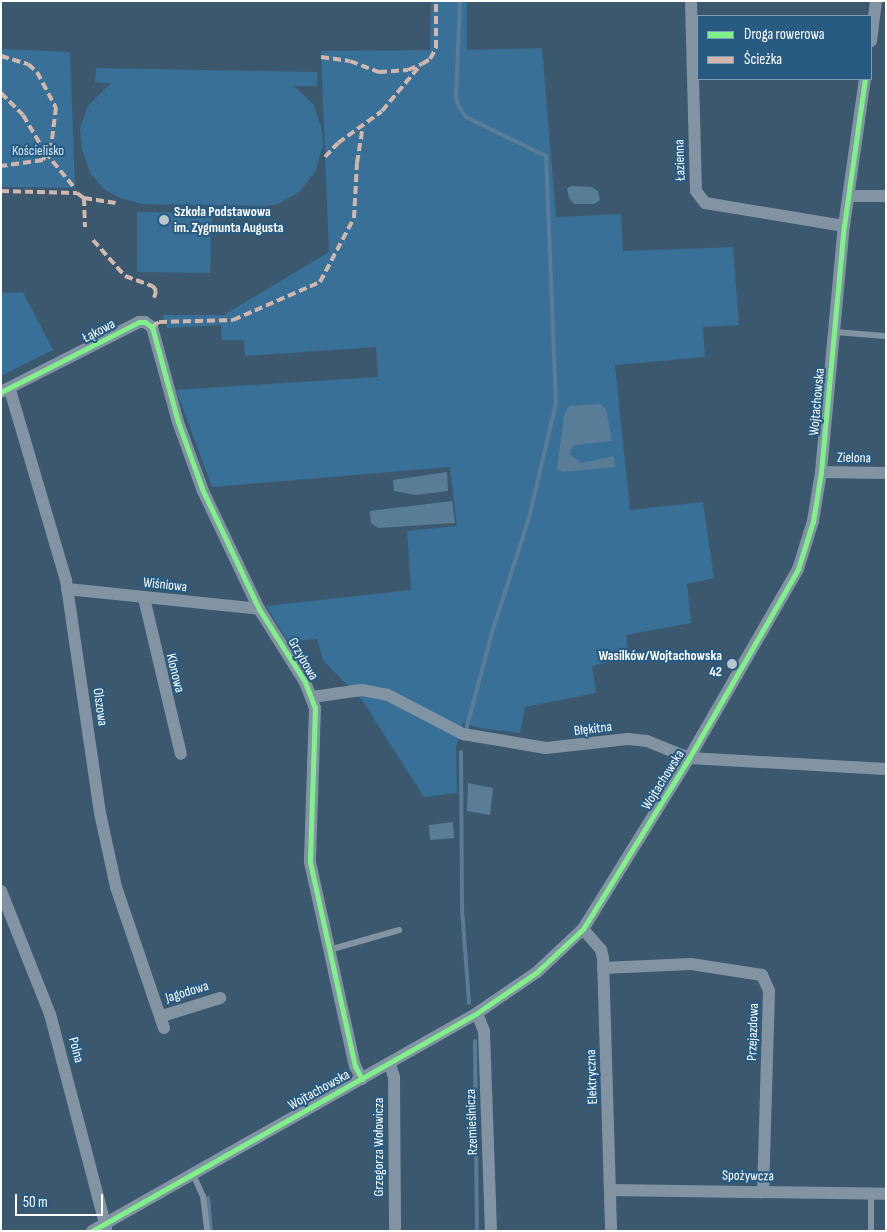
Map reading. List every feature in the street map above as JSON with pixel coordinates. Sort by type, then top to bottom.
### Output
[{"type":"street","name":"Łazienna","points":[[690,1],[696,191],[705,203],[844,226]]},
{"type":"street","points":[[872,33],[876,1]]},
{"type":"street","name":"Wojtachowska","points":[[92,1231],[107,1226],[193,1174],[362,1080],[477,1013],[537,972],[584,929],[689,758],[798,570],[813,521],[822,472],[844,226],[865,80]]},
{"type":"street","points":[[849,196],[886,196]]},
{"type":"street","name":"Łąkowa","points":[[5,391],[139,322],[145,322],[152,327]]},
{"type":"street","name":"Grzybowa","points":[[152,327],[178,422],[204,491],[260,609],[313,702]]},
{"type":"street","name":"Olszowa","points":[[5,391],[67,589],[100,812],[116,887],[163,1022]]},
{"type":"street","name":"Zielona","points":[[822,472],[886,473]]},
{"type":"street","name":"Wiśniowa","points":[[67,589],[260,609]]},
{"type":"street","name":"Klonowa","points":[[144,598],[180,754]]},
{"type":"street","name":"Błękitna","points":[[313,702],[371,691],[402,701],[456,731],[479,738],[546,748],[628,740],[647,741],[689,758],[886,769]]},
{"type":"street","points":[[313,702],[310,862],[355,1066],[362,1080]]},
{"type":"street","name":"Polna","points":[[1,891],[50,1014],[107,1226]]},
{"type":"street","name":"Elektryczna","points":[[584,929],[601,950],[603,968],[611,1231]]},
{"type":"street","name":"Przejazdowa","points":[[603,968],[691,964],[762,975],[769,991],[763,1192]]},
{"type":"street","name":"Jagodowa","points":[[163,1022],[220,998]]},
{"type":"street","name":"Rzemieślnicza","points":[[477,1013],[484,1031],[492,1231]]},
{"type":"street","name":"Grzegorza Wołowicza","points":[[390,1064],[394,1077],[395,1231]]},
{"type":"street","name":"Spożywcza","points":[[610,1190],[886,1194]]},
{"type":"lane","points":[[835,332],[885,336]]},
{"type":"lane","points":[[328,950],[399,930]]},
{"type":"lane","points":[[193,1174],[203,1196],[207,1231]]},
{"type":"lane","points":[[870,1231],[871,1194]]},
{"type":"green space","points":[[431,1],[467,1],[467,50],[542,48],[556,217],[621,214],[623,251],[733,247],[739,325],[703,327],[705,357],[615,365],[630,510],[703,502],[714,578],[687,584],[691,623],[626,635],[629,657],[592,666],[596,693],[525,707],[520,733],[480,728],[463,723],[456,748],[457,793],[424,797],[362,700],[323,660],[317,639],[288,642],[266,606],[411,590],[407,531],[457,526],[450,467],[212,487],[176,390],[378,377],[376,347],[245,356],[244,340],[222,340],[221,325],[167,328],[163,315],[224,315],[329,252],[321,51],[430,50]]},
{"type":"green space","name":"Kościelisko","points":[[1,49],[70,52],[75,188],[1,187]]},
{"type":"green space","points":[[96,68],[317,72],[317,86],[294,86],[314,105],[322,130],[323,146],[315,172],[299,192],[278,204],[265,206],[143,204],[120,198],[104,189],[90,173],[82,149],[80,128],[88,106],[111,83],[95,82]]},
{"type":"green space","points":[[137,212],[212,213],[210,273],[137,272]]},
{"type":"green space","points":[[23,292],[53,350],[1,376],[1,293]]},
{"type":"shaded area","points":[[572,186],[592,187],[598,191],[600,200],[594,204],[574,204],[569,198],[567,188]]},
{"type":"shaded area","points":[[601,404],[606,409],[612,441],[574,445],[569,454],[582,463],[614,456],[615,467],[562,472],[557,469],[564,415],[569,406]]},
{"type":"shaded area","points":[[447,472],[448,491],[416,495],[394,491],[393,480]]},
{"type":"shaded area","points":[[452,501],[455,523],[378,528],[371,523],[370,511]]},
{"type":"shaded area","points":[[468,783],[493,788],[490,815],[467,811]]},
{"type":"shaded area","points":[[453,822],[454,838],[430,840],[429,825]]},
{"type":"waterway","points":[[460,1],[456,98],[459,107],[466,117],[546,156],[556,403],[529,518],[491,636],[466,730]]},
{"type":"waterway","points":[[461,752],[462,909],[469,1003]]},
{"type":"waterway","points":[[475,1041],[477,1231]]},
{"type":"waterway","points":[[208,1198],[211,1231]]},
{"type":"marked path","points":[[321,57],[350,61],[379,72],[408,70],[422,64],[430,59],[436,48],[436,1]]},
{"type":"marked path","points":[[1,56],[28,64],[37,72],[56,107],[51,146],[43,160],[1,166]]},
{"type":"marked path","points":[[325,157],[338,143],[382,111],[418,68]]},
{"type":"marked path","points":[[1,93],[23,115],[45,152],[73,186]]},
{"type":"marked path","points":[[152,327],[159,322],[233,320],[320,282],[354,218],[357,163],[363,127]]},
{"type":"marked path","points":[[1,191],[77,193],[84,198],[116,203]]},
{"type":"marked path","points":[[84,198],[85,227]]},
{"type":"marked path","points":[[93,240],[125,276],[153,286],[156,291],[154,298]]},
{"type":"cycle path","points":[[92,1231],[477,1013],[537,972],[583,929],[689,758],[798,569],[813,521],[821,472],[844,226],[865,80]]},
{"type":"cycle path","points":[[1,392],[139,322],[145,322],[152,327],[178,422],[203,491],[259,609],[305,682],[315,708],[310,862],[355,1066],[362,1079]]},
{"type":"place","name":"Szkoła Podstawowa im. Zygmunta Augusta","points":[[164,220]]},
{"type":"place","name":"Wasilków/Wojtachowska 42","points":[[732,664]]}]
